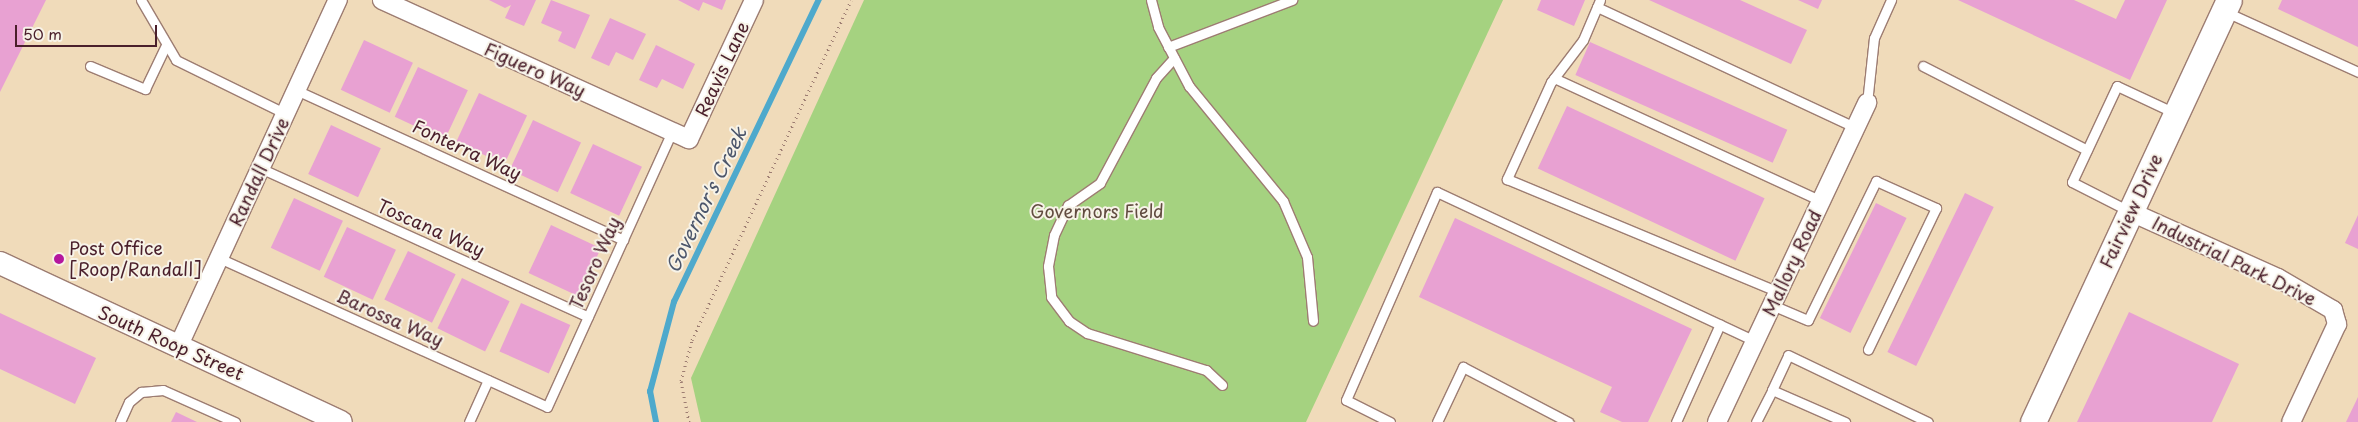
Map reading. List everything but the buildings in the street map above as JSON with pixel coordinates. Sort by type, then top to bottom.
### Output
[{"type":"main road","name":"Fairview Drive","points":[[2033,422],[2226,5]]},
{"type":"street","name":"Randall Drive","points":[[179,345],[338,0]]},
{"type":"street","name":"Figuero Way","points":[[382,0],[689,139]]},
{"type":"street","name":"Reavis Lane","points":[[689,139],[754,0]]},
{"type":"street","name":"Mallory Road","points":[[1717,422],[1867,103]]},
{"type":"street","name":"Industrial Park Drive","points":[[2131,212],[2278,278],[2333,310],[2337,324],[2291,422]]},
{"type":"street","name":"South Roop Street","points":[[0,263],[342,422]]},
{"type":"lane","points":[[141,0],[165,47],[176,60],[286,114]]},
{"type":"lane","points":[[1151,0],[1168,47],[1209,114],[1230,132],[1283,201],[1306,257],[1313,322]]},
{"type":"lane","points":[[1168,47],[1292,0]]},
{"type":"lane","points":[[1867,103],[1874,38],[1891,0]]},
{"type":"lane","points":[[1856,128],[1598,4],[1582,40],[1554,78],[1506,179],[1775,298],[1808,320],[1876,181],[1936,208],[1868,349]]},
{"type":"lane","points":[[2226,5],[2358,72]]},
{"type":"lane","points":[[90,66],[145,88],[165,47]]},
{"type":"lane","points":[[1174,58],[1156,78],[1100,183],[1068,205],[1054,235],[1048,266],[1051,297],[1069,321],[1087,332],[1201,368],[1222,385]]},
{"type":"lane","points":[[1923,66],[2087,150]]},
{"type":"lane","points":[[1554,78],[1821,200]]},
{"type":"lane","points":[[2131,212],[2072,182],[2117,86],[2176,113]]},
{"type":"lane","name":"Fonterra Way","points":[[296,90],[624,240]]},
{"type":"lane","name":"Tesoro Way","points":[[547,407],[672,131]]},
{"type":"lane","name":"Toscana Way","points":[[260,168],[588,317]]},
{"type":"lane","points":[[1390,422],[1346,400],[1437,192],[1755,341]]},
{"type":"lane","name":"Barossa Way","points":[[219,258],[547,407]]},
{"type":"lane","points":[[1676,422],[1720,324]]},
{"type":"lane","points":[[1756,422],[1788,355],[1928,422]]},
{"type":"lane","points":[[1437,422],[1463,367],[1568,422]]},
{"type":"lane","points":[[469,422],[488,380]]},
{"type":"lane","points":[[120,422],[129,402],[141,392],[163,390],[235,422]]},
{"type":"lane","points":[[1772,390],[1845,422]]},
{"type":"path","points":[[689,422],[681,381],[692,340],[851,0]]},
{"type":"green space","name":"Governors Field","points":[[864,0],[1503,0],[1306,422],[701,422],[691,378]]},
{"type":"waterway","name":"Governor's Creek","points":[[656,422],[650,392],[674,302],[819,0]]},
{"type":"place","name":"Post Office [Roop/Randall]","points":[[59,259]]}]
